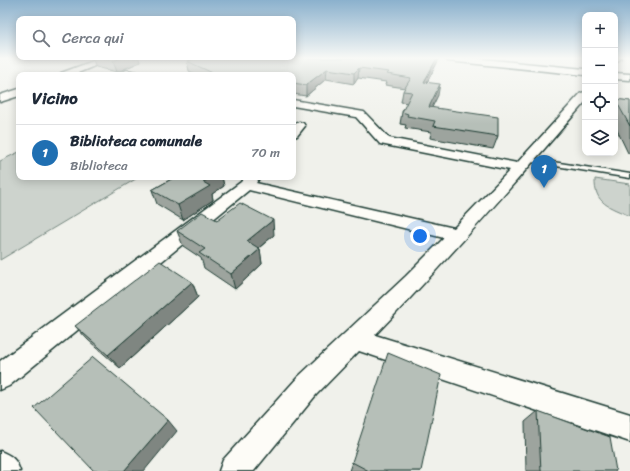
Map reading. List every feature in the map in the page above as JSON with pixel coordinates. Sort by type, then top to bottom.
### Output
[{"type":"street","points":[[0,99],[16,93]]},
{"type":"street","points":[[234,471],[307,386],[458,235],[582,98]]},
{"type":"street","points":[[296,103],[360,114],[385,141],[524,164]]},
{"type":"street","points":[[0,377],[249,181],[458,235]]},
{"type":"street","points":[[355,339],[630,428]]},
{"type":"street","points":[[0,466],[5,471]]},
{"type":"lane","points":[[524,164],[630,176]]},
{"type":"shaded area","points":[[16,153],[16,180],[134,180],[0,260],[0,161]]},
{"type":"shaded area","points":[[595,179],[630,184],[630,216],[610,207],[600,199],[595,187]]},
{"type":"building","points":[[296,80],[313,80],[306,85],[296,83]]},
{"type":"building","points":[[410,80],[425,80],[424,82],[440,84],[429,107],[498,117],[498,136],[433,126],[435,121],[407,116],[408,114],[402,112],[412,92],[403,91]]},
{"type":"building","points":[[618,99],[630,101],[630,126],[618,104]]},
{"type":"building","points":[[170,180],[207,180],[203,182],[210,186],[178,205],[152,190]]},
{"type":"building","points":[[240,203],[273,220],[247,241],[260,249],[231,274],[199,253],[205,249],[177,231],[202,212],[217,220]]},
{"type":"building","points":[[160,261],[192,282],[108,355],[75,326]]},
{"type":"building","points":[[388,353],[441,375],[421,471],[369,471],[352,462]]},
{"type":"building","points":[[93,357],[168,420],[124,471],[94,471],[34,408]]},
{"type":"building","points":[[538,411],[610,437],[616,471],[541,471]]},
{"type":"place","name":"Biblioteca comunale","points":[[544,188]]}]
